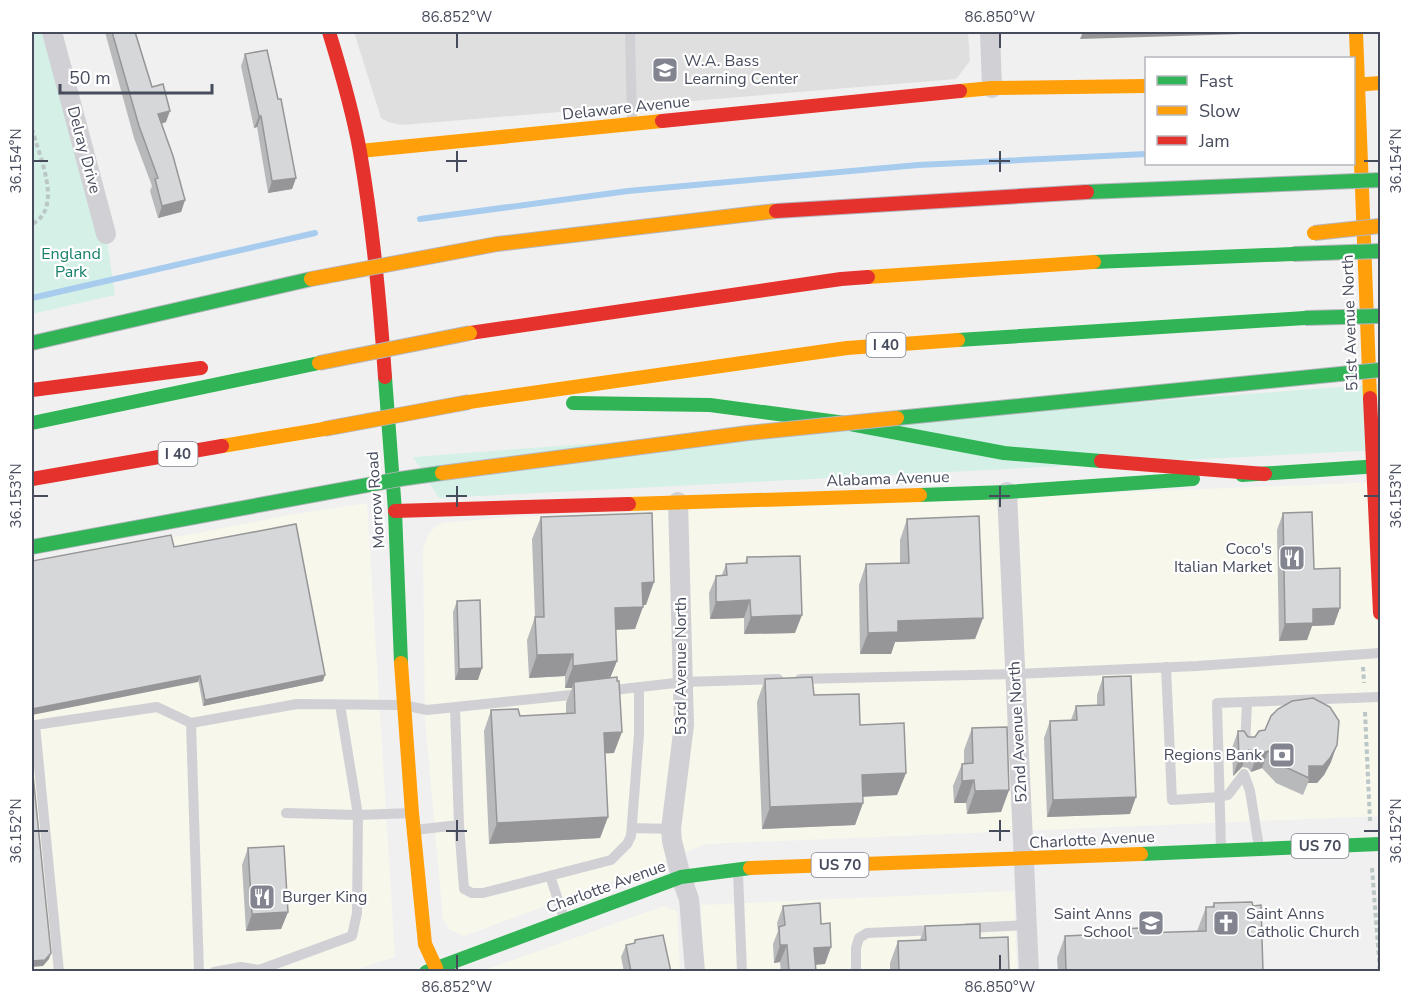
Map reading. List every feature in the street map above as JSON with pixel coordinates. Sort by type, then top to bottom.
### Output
[{"type":"main road","name":"Morrow Road","points":[[328,32],[341,71],[360,151],[378,279],[395,511],[403,705],[424,944],[431,970]]},
{"type":"main road","name":"51st Avenue North","points":[[1356,32],[1355,85],[1376,466],[1380,613]]},
{"type":"main road","points":[[1355,85],[1380,83]]},
{"type":"main road","name":"Delaware Avenue","points":[[360,151],[992,88],[1145,86]]},
{"type":"main road","points":[[32,343],[287,283],[497,244],[782,210],[1053,193],[1380,180]]},
{"type":"main road","points":[[1305,234],[1380,226]]},
{"type":"main road","points":[[1060,263],[1224,243]]},
{"type":"main road","points":[[32,423],[319,358],[470,333],[841,279],[1060,263],[1380,251]]},
{"type":"main road","name":"I 40","points":[[32,478],[469,402],[847,348],[1305,318],[1380,316]]},
{"type":"main road","points":[[273,358],[319,358]]},
{"type":"main road","points":[[32,390],[216,366]]},
{"type":"main road","points":[[32,547],[400,479],[737,435],[1380,370]]},
{"type":"main road","points":[[469,402],[710,405],[845,423],[1004,453],[1265,474]]},
{"type":"main road","name":"Alabama Avenue","points":[[395,511],[1007,492],[1376,466]]},
{"type":"main road","name":"Charlotte Avenue","points":[[431,970],[681,877],[738,869],[1380,844]]},
{"type":"street","name":"Delray Drive","points":[[52,32],[106,234]]},
{"type":"street","points":[[990,32],[992,88]]},
{"type":"street","name":"52nd Avenue North","points":[[1007,492],[1029,972]]},
{"type":"street","name":"53rd Avenue North","points":[[678,502],[684,725],[671,829],[681,877],[689,899],[695,972]]},
{"type":"lane","points":[[630,32],[632,124]]},
{"type":"lane","points":[[58,972],[35,725],[157,707],[191,723],[297,704],[403,705],[427,710],[684,682],[1166,668],[1380,652]]},
{"type":"lane","points":[[1166,668],[1172,800],[1228,795],[1244,774],[1250,791],[1260,849]]},
{"type":"lane","points":[[455,708],[459,825],[464,889],[472,893],[483,893],[611,860],[627,844],[632,828],[639,734],[639,687]]},
{"type":"lane","points":[[1221,851],[1217,703],[1380,697]]},
{"type":"lane","points":[[1245,748],[1247,702]]},
{"type":"lane","points":[[214,972],[241,967],[259,971],[352,936],[357,913],[358,815],[340,705]]},
{"type":"lane","points":[[191,723],[199,972]]},
{"type":"lane","points":[[286,813],[358,815],[412,813]]},
{"type":"lane","points":[[413,831],[459,825]]},
{"type":"lane","points":[[632,828],[671,829]]},
{"type":"lane","points":[[738,869],[742,972]]},
{"type":"lane","points":[[550,876],[564,920]]},
{"type":"lane","points":[[856,972],[856,948],[859,938],[867,933],[1027,925]]},
{"type":"path","points":[[32,129],[49,196],[45,212],[38,221],[32,224]]},
{"type":"path","points":[[1372,876],[1380,972]]},
{"type":"shaded area","name":"W.A. Bass Learning Center","points":[[354,32],[968,32],[970,61],[956,79],[402,125],[381,118]]},
{"type":"shaded area","points":[[1380,482],[1380,816],[706,844],[638,872],[464,936],[449,929],[443,919],[425,719],[423,549],[428,535],[435,527],[443,523],[509,517]]},
{"type":"shaded area","points":[[367,503],[395,957],[348,972],[32,972],[32,565],[290,515]]},
{"type":"shaded area","points":[[1014,891],[1017,971],[704,971],[701,905]]},
{"type":"shaded area","points":[[664,906],[677,911],[680,971],[479,972]]},
{"type":"green space","name":"England Park","points":[[32,32],[52,32],[106,234],[115,295],[32,314]]},
{"type":"green space","points":[[1380,384],[1380,450],[439,498],[413,457]]},
{"type":"building","points":[[112,32],[135,32],[152,87],[163,84],[170,111],[158,114],[185,200],[162,206],[155,179],[158,178],[139,126]]},
{"type":"building","points":[[267,50],[278,99],[281,99],[296,178],[272,181],[261,116],[259,116],[245,54]]},
{"type":"building","name":"Coco's Italian Market","points":[[1312,512],[1314,569],[1340,568],[1340,608],[1313,609],[1313,623],[1285,624],[1283,513]]},
{"type":"building","points":[[652,513],[654,582],[642,583],[643,607],[615,608],[617,661],[573,666],[573,654],[537,655],[535,617],[544,617],[541,517]]},
{"type":"building","points":[[979,516],[983,618],[898,621],[898,632],[868,633],[866,564],[909,563],[907,519]]},
{"type":"building","points":[[296,524],[325,675],[205,700],[200,676],[32,709],[32,561],[171,535],[174,547]]},
{"type":"building","points":[[800,556],[802,615],[751,617],[750,600],[716,602],[716,576],[727,575],[726,564],[747,563],[747,557]]},
{"type":"building","points":[[480,600],[482,668],[459,669],[457,601]]},
{"type":"building","points":[[1131,676],[1136,797],[1053,800],[1050,721],[1077,720],[1076,706],[1104,705],[1103,677]]},
{"type":"building","points":[[617,677],[622,732],[604,733],[608,817],[497,823],[491,710],[518,709],[520,716],[575,713],[574,682]]},
{"type":"building","points":[[812,677],[814,695],[859,694],[860,725],[904,723],[906,773],[862,775],[863,803],[770,807],[765,679]]},
{"type":"building","name":"Regions Bank","points":[[1313,698],[1330,707],[1339,721],[1337,745],[1323,766],[1309,766],[1309,778],[1283,766],[1268,751],[1257,755],[1254,751],[1248,750],[1239,759],[1238,731],[1244,731],[1248,737],[1255,737],[1259,731],[1265,730],[1271,716],[1278,709],[1292,701]]},
{"type":"building","points":[[1007,727],[1009,790],[975,791],[974,780],[962,781],[962,764],[973,763],[972,728]]},
{"type":"building","points":[[32,765],[51,953],[45,960],[32,961]]},
{"type":"building","points":[[284,846],[288,912],[252,914],[248,848]]},
{"type":"building","points":[[1252,902],[1253,906],[1261,905],[1263,972],[1066,972],[1065,936],[1106,934],[1105,930],[1139,928],[1139,933],[1206,931],[1206,907],[1214,907],[1214,903]]},
{"type":"building","points":[[820,903],[821,924],[830,923],[831,947],[814,948],[816,972],[789,972],[787,945],[780,945],[779,927],[785,925],[783,906]]},
{"type":"building","points":[[980,924],[980,938],[1008,937],[1009,972],[899,972],[898,941],[926,940],[925,926]]},
{"type":"building","points":[[663,935],[671,972],[631,972],[626,945],[635,943],[635,940]]},
{"type":"waterway","points":[[420,219],[628,191],[918,165],[1145,154]]},
{"type":"waterway","points":[[32,298],[315,233]]},
{"type":"traffic: fast","points":[[1087,192],[1380,180]]},
{"type":"traffic: fast","points":[[1293,254],[1380,251]]},
{"type":"traffic: fast","points":[[1094,262],[1293,254]]},
{"type":"traffic: fast","points":[[32,343],[311,279]]},
{"type":"traffic: fast","points":[[1305,318],[1380,316]]},
{"type":"traffic: fast","points":[[958,340],[1305,318]]},
{"type":"traffic: fast","points":[[32,423],[319,363]]},
{"type":"traffic: fast","points":[[897,418],[1380,370]]},
{"type":"traffic: fast","points":[[385,377],[395,511],[401,663]]},
{"type":"traffic: fast","points":[[573,403],[710,405],[845,423],[1004,453],[1101,461]]},
{"type":"traffic: fast","points":[[1242,475],[1380,466]]},
{"type":"traffic: fast","points":[[32,547],[442,473]]},
{"type":"traffic: fast","points":[[920,495],[1007,492],[1193,479]]},
{"type":"traffic: fast","points":[[1141,854],[1380,844]]},
{"type":"traffic: fast","points":[[426,972],[681,877],[750,868]]},
{"type":"traffic: slow","points":[[1356,32],[1370,398]]},
{"type":"traffic: slow","points":[[1355,85],[1380,83]]},
{"type":"traffic: slow","points":[[960,91],[992,88],[1145,86]]},
{"type":"traffic: slow","points":[[360,151],[662,121]]},
{"type":"traffic: slow","points":[[311,279],[497,244],[776,211]]},
{"type":"traffic: slow","points":[[1314,233],[1380,226]]},
{"type":"traffic: slow","points":[[868,277],[1094,262]]},
{"type":"traffic: slow","points":[[319,363],[470,333]]},
{"type":"traffic: slow","points":[[469,402],[847,348],[958,340]]},
{"type":"traffic: slow","points":[[324,429],[469,402]]},
{"type":"traffic: slow","points":[[442,473],[748,433],[897,418]]},
{"type":"traffic: slow","points":[[222,446],[324,429]]},
{"type":"traffic: slow","points":[[629,504],[920,495]]},
{"type":"traffic: slow","points":[[401,663],[412,813],[425,944],[436,968]]},
{"type":"traffic: slow","points":[[750,868],[1141,854]]},
{"type":"traffic: jam","points":[[329,32],[350,107],[365,180],[376,264],[385,377]]},
{"type":"traffic: jam","points":[[662,121],[960,91]]},
{"type":"traffic: jam","points":[[776,211],[1087,192]]},
{"type":"traffic: jam","points":[[470,333],[868,277]]},
{"type":"traffic: jam","points":[[32,390],[201,368]]},
{"type":"traffic: jam","points":[[1370,398],[1380,613]]},
{"type":"traffic: jam","points":[[32,479],[222,446]]},
{"type":"traffic: jam","points":[[1101,461],[1265,474]]},
{"type":"traffic: jam","points":[[395,511],[629,504]]},
{"type":"place","name":"W.A. Bass Learning Center","points":[[665,70]]},
{"type":"place","name":"Coco's Italian Market","points":[[1292,558]]},
{"type":"place","name":"Regions Bank","points":[[1282,755]]},
{"type":"place","name":"Burger King","points":[[262,897]]},
{"type":"place","name":"Saint Anns School","points":[[1151,923]]},
{"type":"place","name":"Saint Anns Catholic Church","points":[[1226,923]]}]
